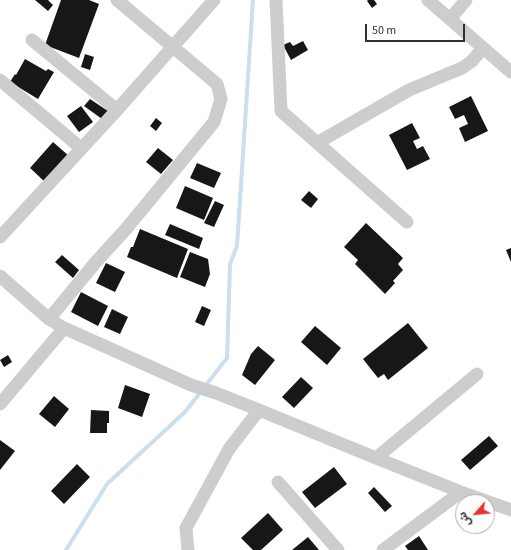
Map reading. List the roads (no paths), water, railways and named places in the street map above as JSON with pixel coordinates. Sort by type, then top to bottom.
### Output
[{"type":"street","points":[[49,319],[95,262],[126,229],[214,122],[221,99],[217,84],[117,0]]},
{"type":"street","points":[[0,237],[117,110],[214,0]]},
{"type":"street","points":[[276,0],[281,111],[407,222]]},
{"type":"street","points":[[428,0],[511,72]]},
{"type":"street","points":[[450,18],[466,0]]},
{"type":"street","points":[[32,40],[117,110]]},
{"type":"street","points":[[317,142],[409,90],[462,68],[472,61],[483,48]]},
{"type":"street","points":[[0,80],[82,148]]},
{"type":"street","points":[[0,276],[49,319],[64,328],[191,386],[216,393],[461,492],[511,510]]},
{"type":"street","points":[[0,404],[64,328]]},
{"type":"street","points":[[376,458],[477,374]]},
{"type":"street","points":[[188,550],[186,528],[229,449],[259,410]]},
{"type":"street","points":[[278,482],[338,550]]},
{"type":"street","points":[[383,550],[461,492]]},
{"type":"waterway","points":[[66,550],[107,484],[185,412],[227,358],[230,264],[237,246],[253,0]]}]
